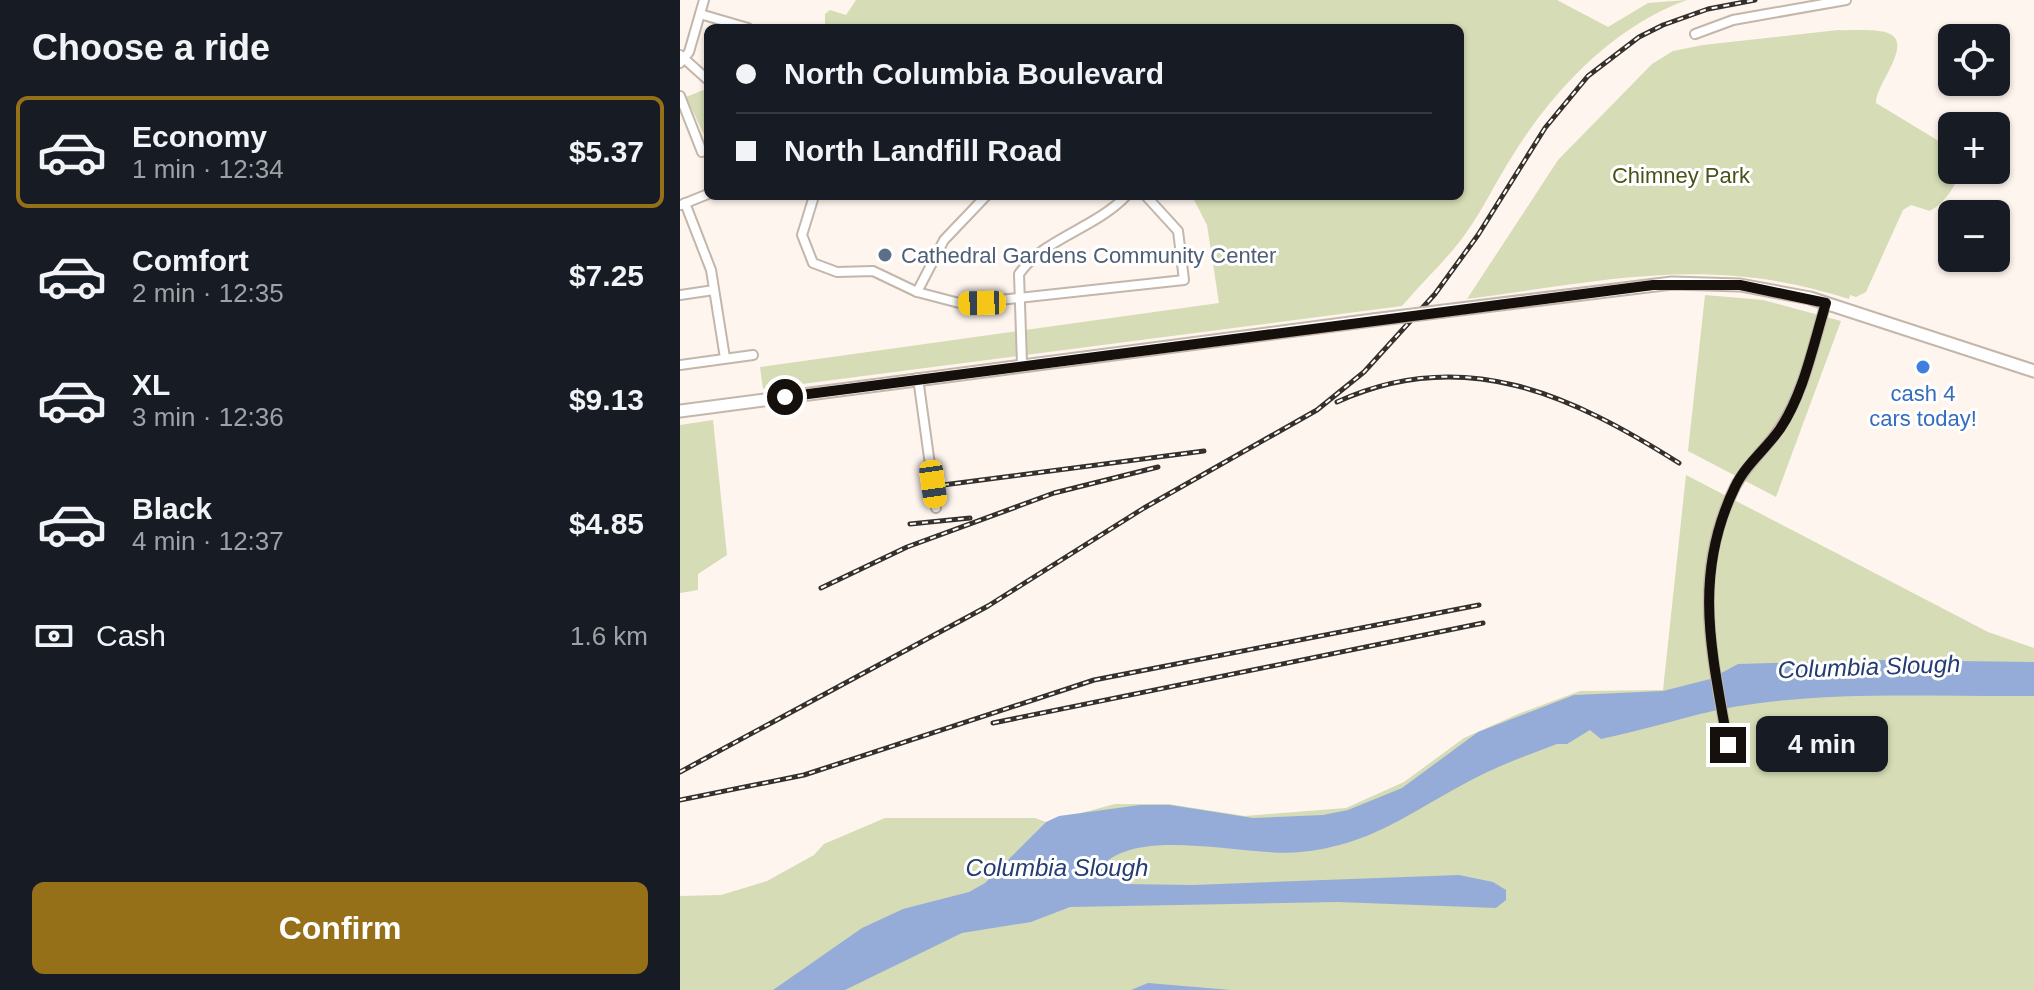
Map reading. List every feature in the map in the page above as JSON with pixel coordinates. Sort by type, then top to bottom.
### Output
[{"type":"main road","points":[[680,411],[1022,364],[1690,283],[1753,286],[1826,303],[2034,371]]},
{"type":"street","points":[[704,0],[681,59],[704,77]]},
{"type":"street","points":[[1695,34],[1747,17],[1846,0]]},
{"type":"street","points":[[700,14],[734,24]]},
{"type":"street","points":[[680,96],[702,152]]},
{"type":"street","points":[[704,196],[682,204],[710,266],[725,358]]},
{"type":"street","points":[[813,200],[802,235],[813,263],[837,272],[873,271],[917,292],[963,304],[1184,280],[1177,228],[1150,200]]},
{"type":"street","points":[[917,292],[944,240],[982,200]]},
{"type":"street","points":[[1022,364],[1019,274],[1043,249],[1089,226],[1121,200]]},
{"type":"street","points":[[680,295],[714,290]]},
{"type":"street","points":[[1728,745],[1711,646],[1707,611],[1708,577],[1725,514],[1740,477],[1780,428],[1792,405],[1826,303]]},
{"type":"street","points":[[680,365],[753,355]]},
{"type":"street","points":[[918,378],[936,508]]},
{"type":"green space","points":[[856,0],[1557,0],[1608,27],[1648,3],[1687,0],[1660,11],[1610,43],[1566,84],[1529,131],[1466,233],[1402,306],[763,389],[760,367],[1219,303],[1207,225],[1194,200],[1464,200],[1464,24],[825,24],[825,14],[830,10],[846,15]]},
{"type":"green space","name":"Chimney Park","points":[[1838,30],[1878,31],[1896,39],[1895,56],[1876,103],[1938,141],[1938,184],[1954,184],[1943,200],[1938,200],[1938,205],[1930,211],[1911,205],[1903,210],[1866,292],[1856,297],[1850,295],[1849,299],[1798,285],[1704,274],[1612,279],[1467,299],[1558,160],[1652,64],[1673,51]]},
{"type":"green space","points":[[704,90],[704,135],[686,97]]},
{"type":"green space","points":[[1705,295],[1763,300],[1841,321],[1776,497],[1688,451]]},
{"type":"green space","points":[[713,420],[727,555],[698,574],[698,590],[680,593],[680,425]]},
{"type":"green space","points":[[1686,475],[1988,632],[2034,648],[2034,990],[680,990],[680,896],[721,895],[767,881],[814,855],[824,844],[885,818],[1035,818],[1046,822],[1033,835],[1081,813],[1115,804],[1168,804],[1245,816],[1346,808],[1404,782],[1464,738],[1518,714],[1580,691],[1663,690]]},
{"type":"water","name":"Columbia Slough","points":[[1879,660],[2034,662],[2034,696],[1808,698],[1733,707],[1601,739],[1590,730],[1567,744],[1557,744],[1485,773],[1386,828],[1347,843],[1278,853],[1166,845],[1139,848],[1117,855],[1100,868],[1125,884],[1193,885],[1459,875],[1493,882],[1506,890],[1506,900],[1496,908],[1338,902],[1070,907],[1031,922],[962,933],[845,990],[773,990],[862,928],[903,909],[969,892],[985,883],[1046,822],[1059,816],[1140,805],[1170,805],[1253,818],[1323,815],[1348,810],[1402,788],[1478,732],[1574,695],[1663,691],[1710,679],[1738,664]]},
{"type":"water","points":[[1148,983],[1231,990],[1131,990]]},
{"type":"railway","points":[[680,772],[988,606],[1144,508],[1317,410],[1364,372],[1435,294],[1478,235],[1545,128],[1588,76],[1639,37],[1663,25],[1708,9],[1755,0]]},
{"type":"railway","points":[[1337,402],[1383,385],[1428,378],[1472,378],[1515,385],[1598,417],[1679,463]]},
{"type":"railway","points":[[943,485],[1204,451]]},
{"type":"railway","points":[[821,588],[907,547],[1054,493],[1158,467]]},
{"type":"railway","points":[[910,524],[970,518]]},
{"type":"railway","points":[[680,800],[804,775],[1094,680],[1479,605]]},
{"type":"railway","points":[[993,723],[1483,623]]},
{"type":"place","name":"Cathedral Gardens Community Center","points":[[885,255]]},
{"type":"place","name":"cash 4 cars today!","points":[[1923,367]]},
{"type":"route","points":[[785,397],[1653,285],[1714,283],[1753,286],[1826,303],[1800,388],[1780,428],[1733,490],[1713,552],[1708,577],[1708,626],[1728,745]]}]
